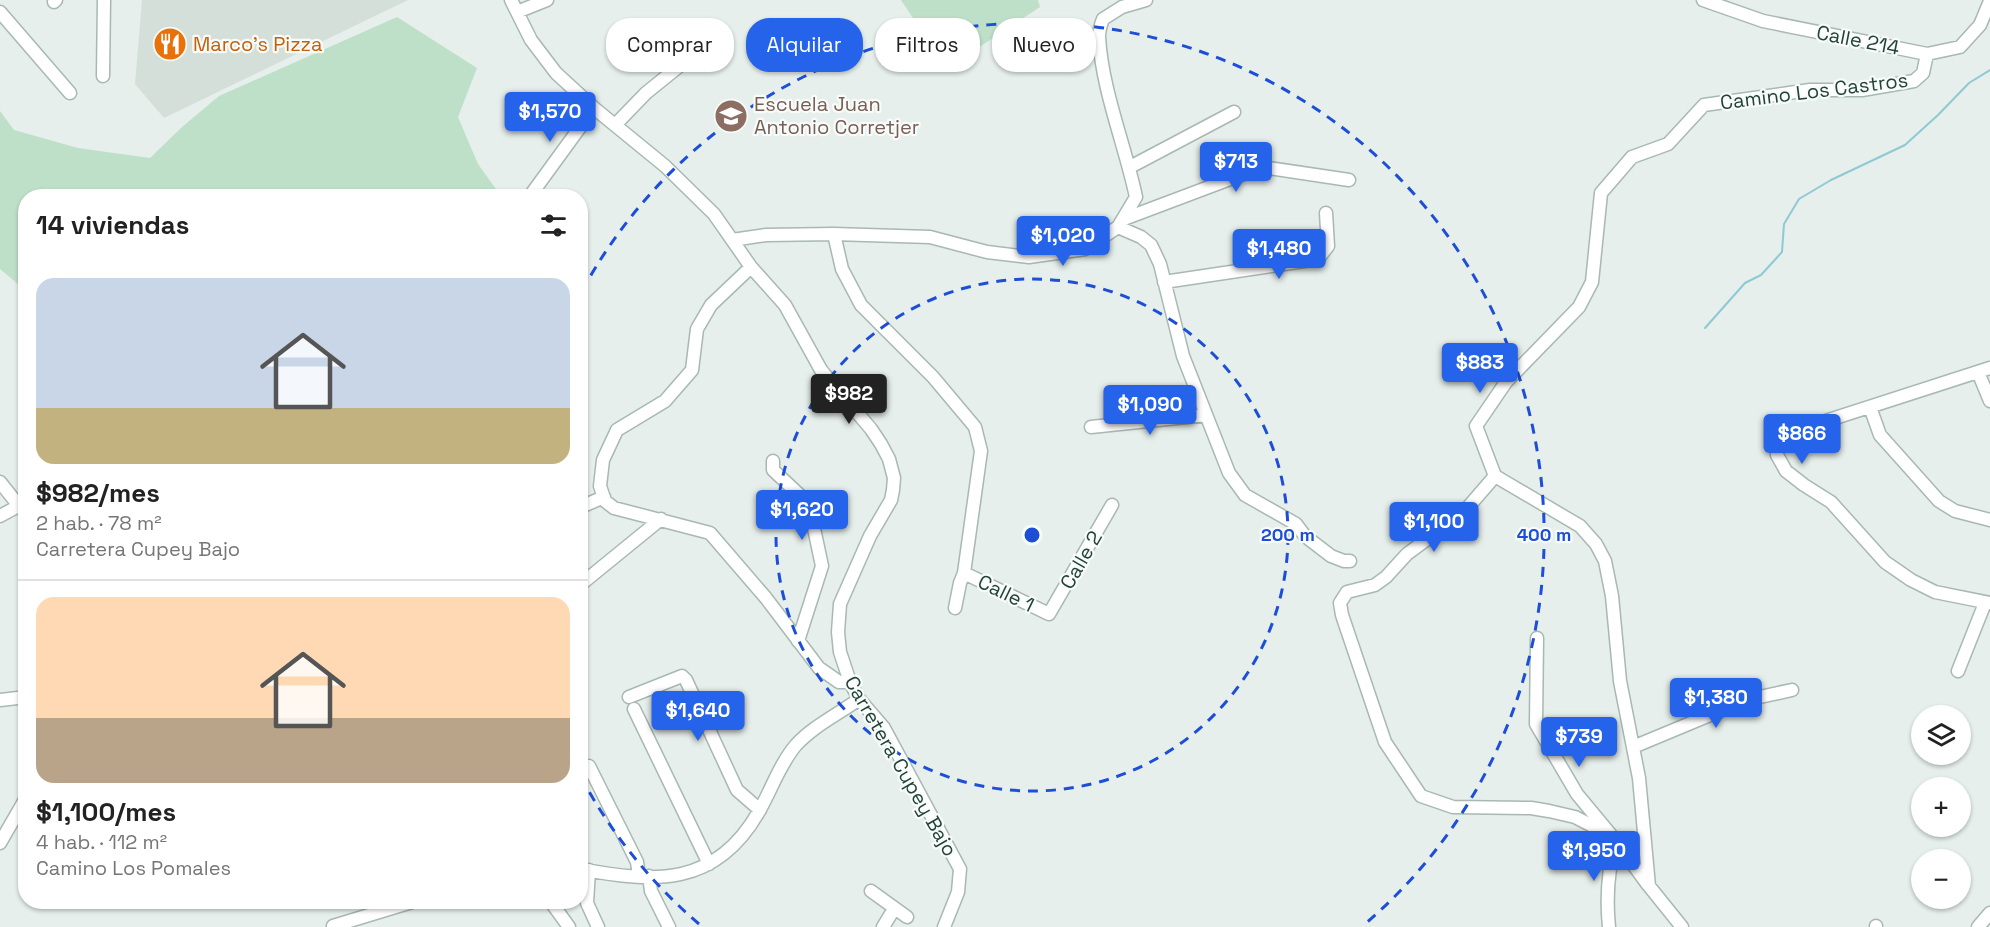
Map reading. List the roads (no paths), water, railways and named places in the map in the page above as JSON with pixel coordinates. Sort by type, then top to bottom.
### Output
[{"type":"street","points":[[103,76],[104,0]]},
{"type":"street","name":"Carretera Cupey Bajo","points":[[511,0],[531,40],[556,73],[594,108],[665,166],[714,214],[751,267],[785,305],[821,370],[871,429],[889,459],[894,478],[891,500],[870,536],[840,604],[838,632],[840,652],[850,682],[859,699],[884,728],[960,869],[958,892],[944,927]]},
{"type":"street","points":[[517,12],[548,0]]},
{"type":"street","points":[[1121,223],[1136,197],[1107,86],[1098,34],[1103,18],[1122,7],[1146,0]]},
{"type":"street","name":"Calle 214","points":[[1703,0],[1763,21],[1927,54],[1960,47],[1985,27],[1990,1]]},
{"type":"street","points":[[0,12],[70,93]]},
{"type":"street","name":"Camino Los Castros","points":[[1495,476],[1476,426],[1506,382],[1579,307],[1592,282],[1601,193],[1632,158],[1668,144],[1704,105],[1810,90],[1862,90],[1914,81],[1923,73],[1927,54]]},
{"type":"street","points":[[615,125],[646,93],[672,72]]},
{"type":"street","points":[[535,189],[594,108]]},
{"type":"street","points":[[1130,167],[1234,112]]},
{"type":"street","points":[[732,240],[766,235],[834,234],[930,237],[987,252],[1029,257],[1085,249],[1121,223],[1262,166],[1348,180]]},
{"type":"street","points":[[1164,282],[1318,259],[1328,246],[1326,213]]},
{"type":"street","points":[[1121,223],[1151,244],[1160,264],[1183,356],[1229,473],[1245,495],[1296,524],[1305,536],[1330,556],[1350,561]]},
{"type":"street","points":[[834,234],[842,269],[861,305],[933,377],[975,427],[981,452],[964,573],[955,608]]},
{"type":"street","points":[[751,267],[711,305],[697,329],[692,370],[664,401],[616,430],[603,460],[600,486],[605,501],[614,507],[710,533],[766,598],[819,668],[838,682],[850,682]]},
{"type":"street","points":[[1958,671],[1988,603],[1935,592],[1911,580],[1885,562],[1831,502],[1786,471],[1777,455],[1776,441],[1779,436],[1984,370],[1990,401]]},
{"type":"street","points":[[1870,407],[1880,435],[1940,501],[1955,512],[1990,520]]},
{"type":"street","points":[[1091,426],[1206,415]]},
{"type":"street","points":[[773,461],[773,470],[806,501],[822,566],[798,642]]},
{"type":"street","points":[[1614,838],[1575,817],[1549,811],[1531,808],[1454,807],[1421,796],[1385,742],[1340,603],[1347,592],[1375,585],[1386,577],[1407,554],[1464,512],[1495,476],[1580,525],[1596,544],[1605,561],[1612,596],[1620,681],[1639,778],[1649,886]]},
{"type":"street","points":[[0,482],[18,501]]},
{"type":"street","points":[[588,504],[604,497]]},
{"type":"street","name":"Calle 2","points":[[1049,614],[1112,505]]},
{"type":"street","points":[[0,516],[18,507]]},
{"type":"street","points":[[588,578],[661,519]]},
{"type":"street","name":"Calle 1","points":[[964,573],[1049,614]]},
{"type":"street","points":[[1538,638],[1536,724],[1576,794],[1614,838],[1682,927]]},
{"type":"street","points":[[709,864],[631,703],[682,676],[686,680],[737,790],[760,810]]},
{"type":"street","points":[[1633,747],[1746,700],[1792,690]]},
{"type":"street","points":[[0,700],[18,698]]},
{"type":"street","points":[[588,870],[619,876],[668,876],[692,873],[722,856],[748,830],[786,758],[797,744],[821,724],[859,699]]},
{"type":"street","points":[[589,766],[669,927]]},
{"type":"street","points":[[0,843],[18,812]]},
{"type":"street","points":[[1609,927],[1607,904],[1614,838]]},
{"type":"street","points":[[871,891],[907,917]]},
{"type":"street","points":[[588,905],[597,927]]},
{"type":"street","points":[[333,926],[389,909]]},
{"type":"street","points":[[556,909],[569,927]]},
{"type":"street","points":[[883,927],[894,909]]},
{"type":"street","points":[[1978,927],[1990,913]]},
{"type":"waterway","points":[[1705,328],[1745,283],[1761,275],[1782,252],[1784,224],[1799,199],[1831,180],[1905,145],[1969,83],[1990,70]]},
{"type":"place","name":"Marco's Pizza","points":[[170,44]]},
{"type":"place","name":"Escuela Juan Antonio Corretjer","points":[[731,116]]}]
